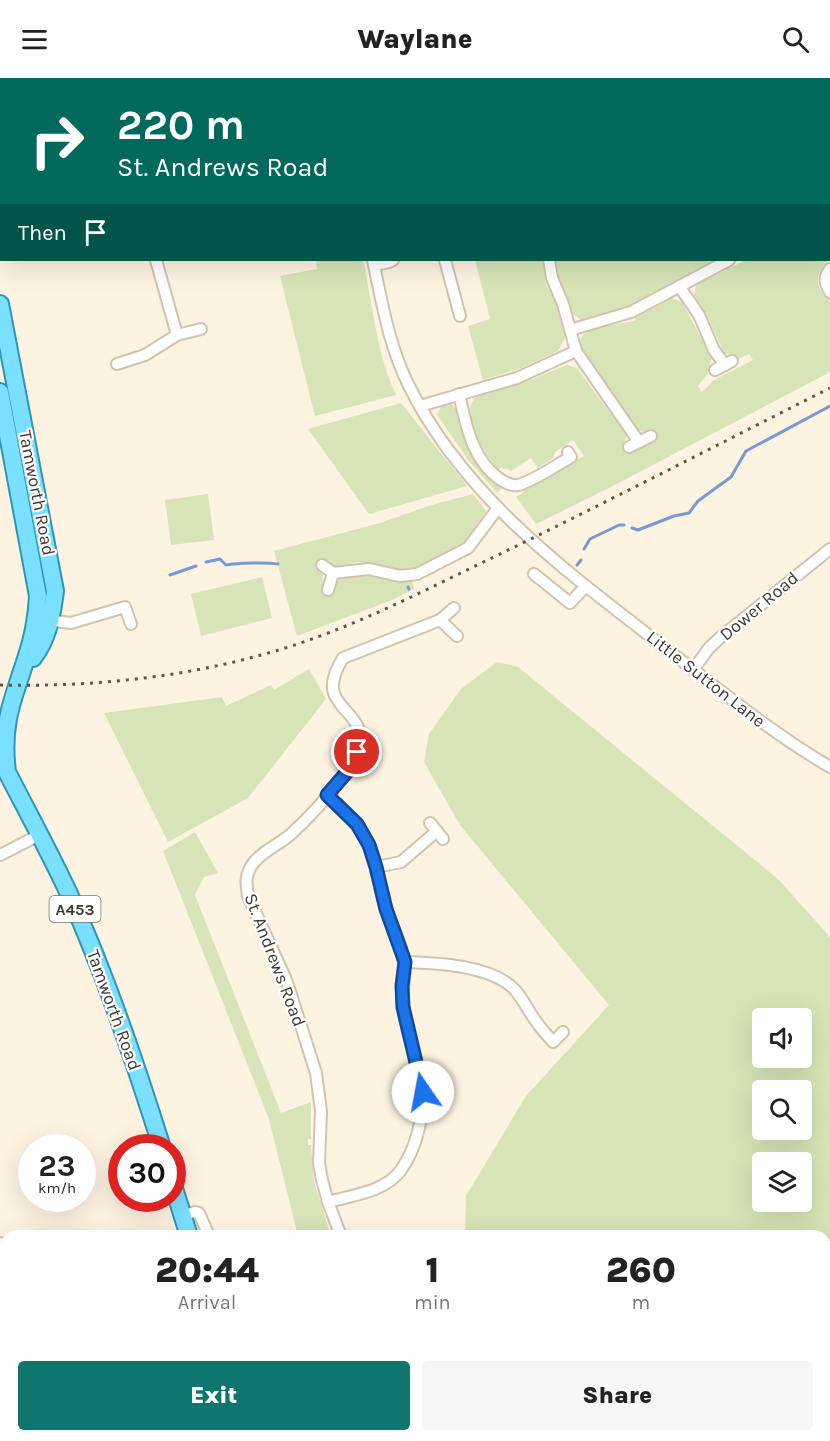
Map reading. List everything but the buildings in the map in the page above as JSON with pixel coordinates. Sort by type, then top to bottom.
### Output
[{"type":"main road","name":"Tamworth Road","points":[[0,304],[55,591],[43,619],[39,650],[20,675],[3,716],[0,742],[7,772],[69,895],[94,953],[157,1134]]},
{"type":"main road","name":"Tamworth Road","points":[[0,392],[43,619]]},
{"type":"main road","points":[[182,1212],[187,1230]]},
{"type":"street","points":[[156,261],[177,335]]},
{"type":"street","points":[[374,262],[391,261]]},
{"type":"street","points":[[445,261],[460,316]]},
{"type":"street","points":[[549,261],[552,278],[576,351],[634,444],[651,435]]},
{"type":"street","points":[[570,330],[631,312],[727,261]]},
{"type":"street","name":"Little Sutton Lane","points":[[374,262],[388,330],[399,363],[420,406],[444,445],[498,508],[585,586],[775,732],[830,766]]},
{"type":"street","points":[[830,269],[826,273],[825,283],[830,292]]},
{"type":"street","points":[[679,286],[699,315],[714,350],[724,365]]},
{"type":"street","points":[[117,364],[145,355],[177,335],[201,329]]},
{"type":"street","points":[[420,406],[517,378],[576,351]]},
{"type":"street","points":[[459,394],[474,448],[490,470],[508,484],[519,484],[572,457],[568,452]]},
{"type":"street","points":[[322,565],[333,573],[369,569],[400,576],[417,574],[468,548],[498,508]]},
{"type":"street","name":"Dower Road","points":[[693,669],[709,648],[722,636],[830,549]]},
{"type":"street","points":[[328,590],[333,573]]},
{"type":"street","points":[[534,574],[570,603],[585,586]]},
{"type":"street","points":[[43,619],[70,623],[125,607],[131,624]]},
{"type":"street","name":"St. Andrews Road","points":[[339,1230],[328,1202],[319,1163],[321,1111],[316,1073],[287,982],[253,909],[246,885],[251,866],[257,859],[292,834],[347,772],[357,752],[360,742],[356,723],[334,693],[333,681],[343,658],[440,620],[454,608]]},
{"type":"street","points":[[440,620],[457,636]]},
{"type":"street","points":[[327,795],[357,824],[369,845],[386,909],[405,962],[402,986],[403,1007],[423,1092],[415,1140],[408,1159],[393,1179],[384,1186],[328,1202]]},
{"type":"street","points":[[376,867],[402,862],[437,831]]},
{"type":"street","points":[[0,855],[39,835]]},
{"type":"street","points":[[405,962],[464,966],[503,981],[521,996],[538,1024],[553,1042],[563,1032]]},
{"type":"street","points":[[183,1215],[199,1213],[206,1230]]},
{"type":"green space","points":[[316,261],[363,261],[379,345],[396,395],[315,416],[280,276],[317,269]]},
{"type":"green space","points":[[475,261],[542,261],[546,284],[555,301],[565,338],[558,351],[521,368],[483,380],[468,326],[490,319]]},
{"type":"green space","points":[[555,261],[714,261],[628,306],[581,320],[573,314],[558,275]]},
{"type":"green space","points":[[828,261],[821,270],[818,280],[821,291],[830,300],[830,372],[536,524],[516,497],[523,493],[522,490],[584,456],[573,440],[555,452],[553,458],[538,468],[531,458],[511,471],[502,467],[498,470],[481,444],[472,422],[470,412],[477,396],[520,384],[567,365],[577,368],[627,436],[624,443],[630,454],[657,440],[652,429],[644,432],[638,430],[581,349],[580,342],[583,335],[600,328],[635,321],[635,318],[672,298],[682,302],[712,358],[709,366],[711,370],[698,386],[702,392],[714,380],[753,360],[749,354],[736,360],[734,355],[724,353],[706,313],[694,295],[696,285],[742,262]]},
{"type":"green space","points":[[401,403],[467,486],[369,514],[308,429]]},
{"type":"green space","points":[[452,404],[504,486],[497,493],[469,461],[437,415],[441,407]]},
{"type":"green space","points":[[208,494],[214,540],[171,545],[165,500]]},
{"type":"green space","points":[[473,494],[486,511],[465,541],[467,544],[430,564],[411,571],[394,570],[359,562],[342,566],[342,569],[320,567],[318,569],[326,586],[324,593],[330,595],[338,579],[361,573],[412,580],[414,589],[392,600],[297,636],[274,551],[380,523],[428,506]]},
{"type":"green space","points":[[262,577],[272,618],[201,636],[191,594]]},
{"type":"green space","points":[[497,662],[518,667],[778,879],[830,937],[830,1230],[465,1230],[466,1196],[526,1096],[609,1005],[460,825],[424,762],[429,734],[461,689]]},
{"type":"green space","points":[[309,669],[326,699],[248,798],[168,842],[104,713],[222,697],[226,706],[271,685],[274,690]]},
{"type":"green space","points":[[195,832],[218,873],[204,877],[195,895],[281,1113],[311,1102],[311,1139],[308,1139],[308,1145],[311,1145],[314,1182],[329,1230],[297,1230],[269,1119],[163,851]]},
{"type":"waterway","points":[[632,528],[638,530],[674,516],[689,513],[698,501],[731,477],[746,451],[830,406]]},
{"type":"waterway","points":[[584,549],[590,539],[619,525],[624,525]]},
{"type":"waterway","points":[[206,562],[220,559],[226,565],[278,564]]},
{"type":"waterway","points":[[577,565],[581,560]]},
{"type":"waterway","points":[[170,575],[196,566]]},
{"type":"railway","points":[[0,685],[107,682],[178,673],[247,659],[310,640],[365,618],[445,581],[830,388]]},
{"type":"route","points":[[357,752],[347,772],[327,795],[357,824],[369,845],[386,909],[405,962],[402,986],[403,1007],[423,1092]]}]
